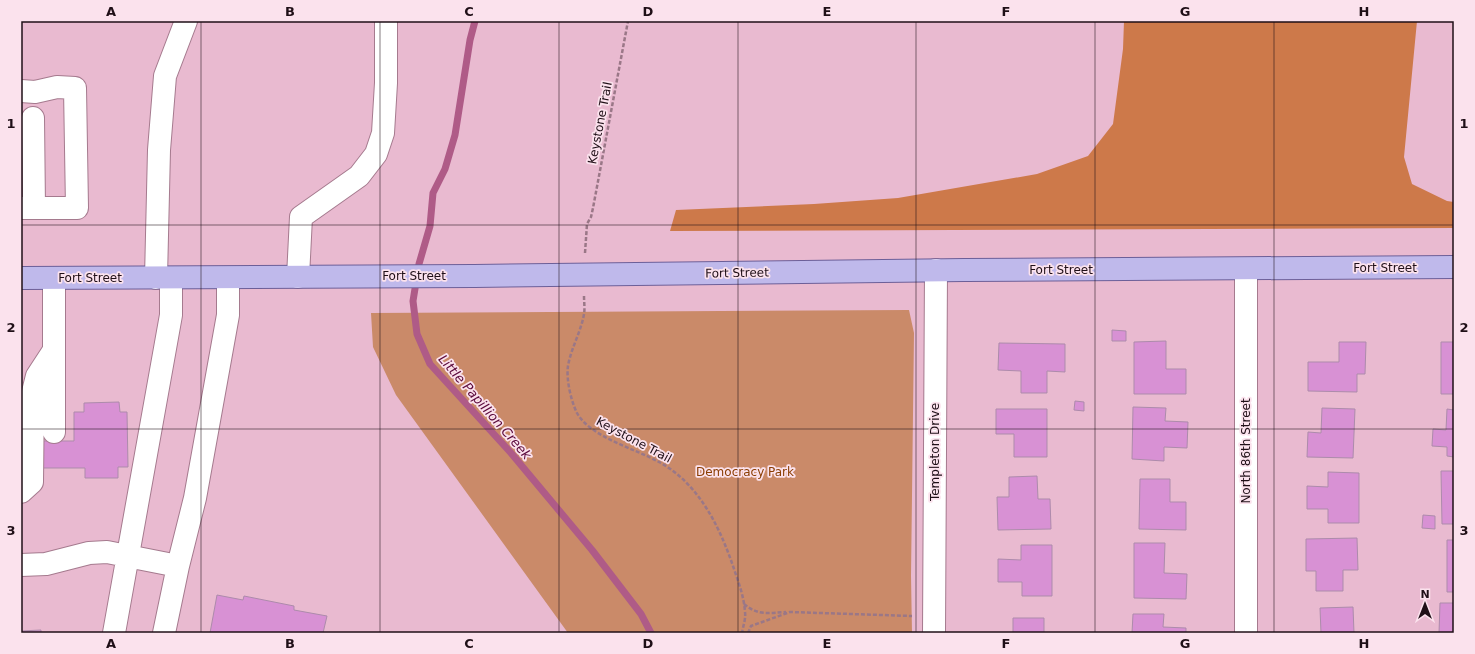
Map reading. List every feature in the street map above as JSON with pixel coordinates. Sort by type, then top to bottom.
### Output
[{"type":"main road","name":"Fort Street","points":[[21,278],[474,276],[936,270],[1454,268]]},
{"type":"street","points":[[114,633],[171,315],[163,278],[159,150],[165,76],[186,21]]},
{"type":"street","points":[[298,277],[301,217],[359,176],[376,154],[383,126],[386,83],[386,21]]},
{"type":"street","points":[[21,77],[35,77],[57,87]]},
{"type":"street","points":[[21,92],[35,92],[57,87],[75,88],[77,208],[27,208],[33,118]]},
{"type":"street","name":"North 86th Street","points":[[1246,269],[1246,633]]},
{"type":"street","name":"Templeton Drive","points":[[934,625],[936,270]]},
{"type":"street","points":[[54,278],[54,432]]},
{"type":"street","points":[[164,633],[178,566],[195,498],[227,322],[228,278]]},
{"type":"street","points":[[21,492],[32,482],[33,392],[37,376],[54,350]]},
{"type":"street","points":[[21,565],[46,564],[89,553],[107,552],[178,566]]},
{"type":"path","name":"Keystone Trail","points":[[628,21],[593,208],[591,217],[587,224],[584,314],[568,367],[569,392],[577,414],[588,426],[599,433],[660,462],[679,476],[693,490],[715,522],[726,546],[743,594],[745,614],[742,633]]},
{"type":"path","points":[[744,603],[752,610],[764,613],[790,612],[934,625]]},
{"type":"path","points":[[748,633],[751,626],[790,612]]},
{"type":"green space","name":"Democracy Park","points":[[909,310],[914,333],[911,576],[912,633],[568,633],[396,395],[373,347],[371,313]]},
{"type":"shaded area","points":[[1124,21],[1417,21],[1404,157],[1412,184],[1447,201],[1454,202],[1454,228],[670,231],[676,210],[814,204],[898,198],[1037,174],[1088,156],[1113,124],[1123,49]]},
{"type":"building","points":[[1112,330],[1126,331],[1126,341],[1112,341]]},
{"type":"building","points":[[1166,341],[1166,369],[1186,369],[1186,394],[1134,394],[1134,342]]},
{"type":"building","points":[[1339,342],[1366,342],[1365,374],[1357,374],[1357,392],[1308,391],[1308,362],[1339,362]]},
{"type":"building","points":[[1441,342],[1454,342],[1454,394],[1441,394]]},
{"type":"building","points":[[999,343],[1065,344],[1065,372],[1047,371],[1047,393],[1021,393],[1021,371],[998,370]]},
{"type":"building","points":[[1075,401],[1084,402],[1084,411],[1074,410]]},
{"type":"building","points":[[119,402],[120,412],[127,412],[128,467],[118,467],[118,478],[85,478],[85,468],[34,468],[42,441],[74,441],[74,412],[84,412],[84,403]]},
{"type":"building","points":[[1133,407],[1166,408],[1165,421],[1188,422],[1187,448],[1164,447],[1164,461],[1132,459]]},
{"type":"building","points":[[1322,408],[1355,409],[1353,458],[1307,457],[1308,432],[1321,433]]},
{"type":"building","points":[[996,409],[1047,409],[1047,457],[1014,457],[1014,434],[996,434]]},
{"type":"building","points":[[1447,409],[1454,410],[1454,457],[1447,456],[1447,447],[1432,446],[1433,429],[1446,430]]},
{"type":"building","points":[[1441,471],[1454,471],[1454,524],[1442,524]]},
{"type":"building","points":[[1328,472],[1359,473],[1359,523],[1328,523],[1328,509],[1307,509],[1307,486],[1328,487]]},
{"type":"building","points":[[1037,476],[1038,499],[1050,499],[1051,529],[998,530],[997,497],[1009,497],[1009,477]]},
{"type":"building","points":[[1140,479],[1170,479],[1170,502],[1186,502],[1186,530],[1139,529]]},
{"type":"building","points":[[1423,515],[1435,516],[1435,529],[1422,528]]},
{"type":"building","points":[[1357,538],[1358,570],[1343,570],[1343,591],[1316,591],[1316,571],[1306,571],[1306,539]]},
{"type":"building","points":[[1447,540],[1454,540],[1454,592],[1447,592]]},
{"type":"building","points":[[1134,543],[1165,543],[1164,573],[1187,574],[1186,599],[1134,598]]},
{"type":"building","points":[[1021,545],[1052,545],[1052,596],[1022,596],[1022,582],[998,582],[998,559],[1021,560]]},
{"type":"building","points":[[217,595],[243,600],[244,596],[294,606],[294,610],[327,616],[323,633],[210,633]]},
{"type":"building","points":[[1440,603],[1454,603],[1454,633],[1439,633]]},
{"type":"building","points":[[1353,607],[1354,633],[1321,633],[1320,608]]},
{"type":"building","points":[[1133,614],[1164,614],[1163,627],[1186,628],[1186,633],[1132,633]]},
{"type":"building","points":[[1013,618],[1044,618],[1044,633],[1013,633]]},
{"type":"building","points":[[41,630],[41,633],[21,633],[21,631]]},
{"type":"waterway","name":"Little Papillion Creek","points":[[475,21],[470,40],[455,135],[445,169],[433,193],[430,226],[419,264],[413,301],[417,334],[430,364],[511,453],[592,550],[641,614],[651,633]]}]
